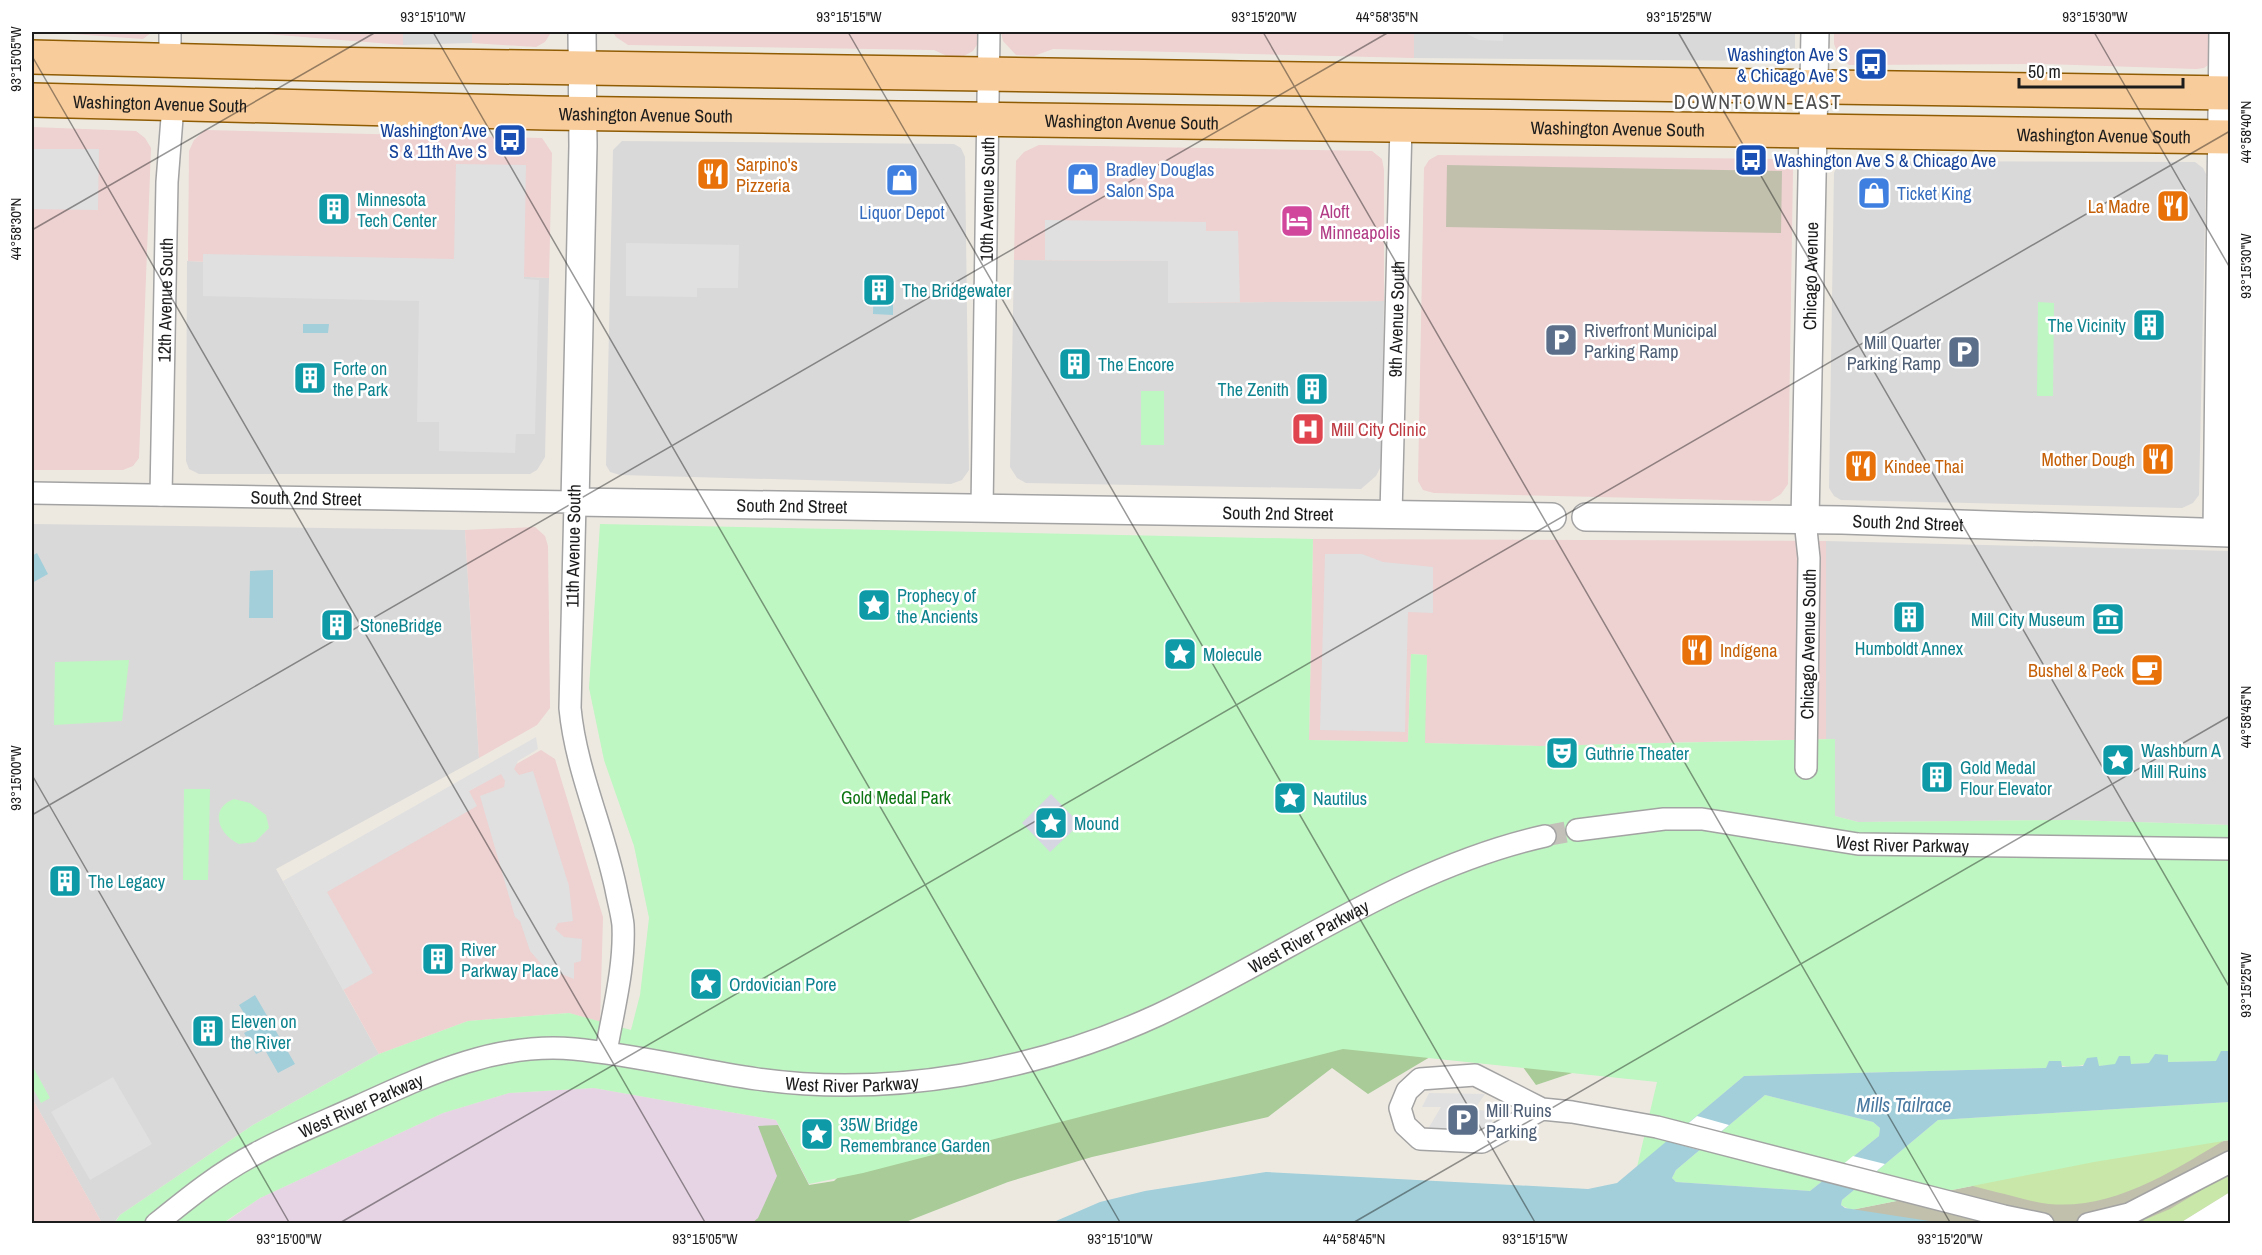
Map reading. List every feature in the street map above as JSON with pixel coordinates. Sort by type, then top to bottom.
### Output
[{"type":"main road","points":[[32,57],[170,45],[320,63],[2226,93]]},
{"type":"main road","points":[[32,98],[124,89],[142,82],[170,45]]},
{"type":"main road","points":[[173,105],[188,90],[213,76],[265,74],[320,63]]},
{"type":"main road","name":"Washington Avenue South","points":[[32,98],[173,105],[583,113],[2227,137]]},
{"type":"street","name":"11th Avenue South","points":[[582,32],[583,113],[570,708],[572,732],[581,771],[610,858],[623,925],[618,979],[606,1052]]},
{"type":"street","name":"10th Avenue South","points":[[982,509],[989,32]]},
{"type":"street","name":"Chicago Avenue","points":[[1805,520],[1815,32]]},
{"type":"street","points":[[2223,32],[2227,137],[2224,532]]},
{"type":"street","name":"12th Avenue South","points":[[161,495],[167,182],[173,105]]},
{"type":"street","name":"9th Avenue South","points":[[1391,514],[1401,125]]},
{"type":"street","name":"South 2nd Street","points":[[32,493],[1552,517]]},
{"type":"street","name":"South 2nd Street","points":[[1586,517],[1805,520],[2224,532]]},
{"type":"street","name":"Chicago Avenue South","points":[[1805,520],[1809,558],[1806,768]]},
{"type":"street","name":"West River Parkway","points":[[1576,830],[1664,819],[1702,819],[1858,844],[2230,849]]},
{"type":"street","name":"West River Parkway","points":[[156,1224],[219,1175],[257,1152],[439,1070],[518,1050],[553,1047],[606,1052],[758,1079],[810,1083],[904,1082],[979,1072],[1046,1056],[1096,1040],[1158,1014],[1427,875],[1511,843],[1545,836]]},
{"type":"street","points":[[1542,1109],[1482,1142],[1420,1139],[1405,1125],[1400,1108],[1407,1091],[1420,1079],[1475,1075],[1542,1109],[1602,1117],[1678,1132],[2043,1224]]},
{"type":"street","points":[[2088,1224],[2128,1214],[2230,1162]]},
{"type":"shaded area","points":[[45,32],[152,32],[143,39]]},
{"type":"shaded area","points":[[242,32],[403,32],[403,45]]},
{"type":"shaded area","points":[[403,32],[472,32],[472,43],[403,45]]},
{"type":"shaded area","points":[[472,32],[550,32],[550,34],[545,42],[536,47],[472,43]]},
{"type":"shaded area","points":[[613,32],[981,32],[980,40],[973,51],[962,57],[947,56],[934,50],[628,45],[616,37]]},
{"type":"shaded area","points":[[1001,32],[1414,32],[1414,58],[1053,49],[1034,56],[1016,55],[1003,41]]},
{"type":"shaded area","points":[[1414,32],[1795,32],[1795,50],[1788,57],[1778,61],[1414,58]]},
{"type":"shaded area","points":[[1463,32],[1503,32],[1503,41],[1479,40]]},
{"type":"shaded area","points":[[1834,32],[2214,32],[2211,63],[2204,68],[2196,69],[2046,64],[1849,65],[1839,56],[1834,44]]},
{"type":"shaded area","points":[[32,127],[136,131],[145,138],[151,148],[139,458],[133,466],[123,470],[32,470]]},
{"type":"shaded area","points":[[205,130],[542,138],[552,153],[549,278],[188,261],[189,151],[194,140]]},
{"type":"shaded area","name":"The Bridgewater","points":[[622,141],[954,144],[961,148],[965,157],[969,470],[962,480],[951,484],[620,475],[610,472],[606,465],[613,150]]},
{"type":"shaded area","points":[[1039,145],[1372,151],[1382,159],[1384,170],[1384,301],[1168,303],[1168,261],[1014,260],[1016,161],[1024,152]]},
{"type":"shaded area","points":[[32,149],[99,149],[98,210],[32,209]]},
{"type":"shaded area","points":[[1438,155],[1777,159],[1786,161],[1793,170],[1788,484],[1781,494],[1770,501],[1434,493],[1423,490],[1418,481],[1424,168],[1429,160]]},
{"type":"shaded area","points":[[1846,161],[2195,162],[2203,168],[2206,174],[2199,495],[2193,503],[2182,508],[1841,500],[1834,496],[1829,488],[1834,173],[1837,166]]},
{"type":"shaded area","points":[[456,164],[526,165],[524,279],[539,280],[535,434],[516,434],[515,453],[439,451],[439,422],[417,422],[419,301],[203,296],[203,254],[454,259]]},
{"type":"shaded area","points":[[1447,165],[1782,171],[1781,233],[1446,227]]},
{"type":"shaded area","points":[[1045,220],[1206,222],[1206,231],[1238,231],[1240,302],[1168,303],[1168,261],[1045,260]]},
{"type":"shaded area","points":[[626,243],[739,245],[738,288],[697,288],[697,297],[626,296]]},
{"type":"shaded area","points":[[1014,260],[1168,261],[1168,303],[1384,301],[1382,464],[1376,476],[1361,489],[1026,483],[1017,478],[1010,467]]},
{"type":"shaded area","points":[[187,261],[549,278],[545,457],[537,470],[530,474],[199,474],[189,469],[186,461]]},
{"type":"shaded area","points":[[32,524],[465,530],[479,758],[276,869],[379,1054],[253,1125],[120,1215],[114,1223],[102,1223],[32,1098]]},
{"type":"shaded area","points":[[535,527],[545,536],[548,546],[550,708],[537,725],[479,758],[465,530]]},
{"type":"shaded area","points":[[1313,539],[1826,541],[1826,739],[1539,746],[1424,743],[1427,655],[1411,654],[1408,742],[1309,740]]},
{"type":"shaded area","points":[[1826,541],[2230,551],[2230,825],[2072,820],[1858,822],[1835,816],[1835,739],[1826,739]]},
{"type":"shaded area","points":[[1325,554],[1362,554],[1383,562],[1433,567],[1433,613],[1408,612],[1405,732],[1320,730]]},
{"type":"shaded area","points":[[536,737],[538,749],[518,761],[514,769],[519,775],[533,771],[569,886],[573,921],[558,923],[555,929],[564,937],[582,939],[581,961],[574,963],[574,979],[544,967],[530,951],[520,921],[515,917],[480,796],[504,787],[505,781],[501,774],[469,791],[477,806],[327,892],[373,973],[343,990],[283,881]]},
{"type":"shaded area","points":[[541,750],[555,759],[603,917],[600,1022],[569,1013],[468,1021],[379,1054],[290,893]]},
{"type":"shaded area","points":[[1051,794],[1080,824],[1050,852],[1022,823]],"holes":[[[1051,807],[1067,824],[1051,840],[1035,824]]]},
{"type":"shaded area","points":[[113,1077],[152,1144],[90,1180],[51,1112]]},
{"type":"shaded area","points":[[594,1088],[776,1120],[809,1184],[781,1209],[754,1223],[223,1224],[260,1198],[443,1113],[509,1093]]},
{"type":"shaded area","name":"Mill Ruins Parking","points":[[1429,1093],[1485,1094],[1474,1110],[1495,1111],[1489,1130],[1428,1129],[1441,1107],[1422,1107]]},
{"type":"shaded area","points":[[32,1098],[102,1223],[32,1223]]},
{"type":"shaded area","points":[[2230,1140],[2230,1223],[1942,1224],[1851,1210],[2094,1162]]},
{"type":"green space","points":[[2038,302],[2054,303],[2053,396],[2037,396]]},
{"type":"green space","points":[[1141,391],[1164,391],[1164,445],[1141,445]]},
{"type":"green space","name":"Gold Medal Park","points":[[600,524],[1313,539],[1309,740],[1408,742],[1411,654],[1427,655],[1425,743],[1539,746],[1835,739],[1835,816],[1858,822],[2072,820],[2230,825],[2230,1051],[2221,1052],[2217,1061],[2167,1062],[2155,1054],[2150,1063],[2098,1066],[2097,1058],[2074,1067],[2062,1066],[2050,1061],[2046,1068],[1744,1076],[1637,1167],[1657,1082],[1343,1049],[863,1173],[809,1184],[776,1120],[594,1088],[509,1093],[443,1113],[260,1198],[223,1223],[114,1224],[120,1215],[253,1125],[379,1054],[468,1021],[569,1013],[631,1030],[640,995],[649,918],[634,846],[604,760],[589,688]]},
{"type":"green space","points":[[129,660],[122,721],[54,725],[55,662]]},
{"type":"green space","points":[[184,789],[210,789],[208,880],[183,880]]},
{"type":"green space","points":[[234,799],[250,803],[266,815],[269,828],[255,842],[239,844],[226,835],[219,822],[221,809]]},
{"type":"green space","points":[[1170,1032],[1605,1062],[1536,1085],[1517,1059],[1430,1057],[1368,1094],[1332,1068],[1268,1117],[1092,1157],[1008,1182],[903,1223],[751,1224],[758,1218],[777,1176],[758,1126],[778,1125],[809,1185],[834,1181],[878,1139]]},
{"type":"green space","points":[[32,1065],[50,1098],[41,1103],[32,1087]]},
{"type":"green space","points":[[1765,1095],[1873,1122],[1880,1128],[1879,1136],[1810,1191],[1676,1182],[1672,1178],[1676,1170]]},
{"type":"green space","points":[[2230,1102],[2230,1140],[2094,1162],[1851,1210],[1841,1205],[1842,1200],[1938,1120]]},
{"type":"green space","points":[[2230,1137],[2144,1185],[2098,1201],[2074,1204],[2036,1202],[1907,1169]]},
{"type":"green space","points":[[2230,1173],[2230,1192],[2180,1223],[2142,1224],[2144,1220],[2170,1209]]},
{"type":"water","points":[[874,279],[893,279],[893,315],[873,314]]},
{"type":"water","points":[[303,324],[329,324],[328,333],[303,333]]},
{"type":"water","points":[[37,553],[48,574],[32,583],[32,556]]},
{"type":"water","points":[[273,570],[273,618],[249,618],[250,571]]},
{"type":"water","points":[[255,995],[295,1064],[278,1073],[265,1050],[256,1054],[244,1033],[253,1028],[239,1005]]},
{"type":"water","name":"Mills Tailrace","points":[[2221,1051],[2230,1051],[2230,1102],[1938,1120],[1842,1200],[1841,1205],[1845,1208],[1942,1223],[1049,1224],[1100,1202],[1145,1191],[1266,1172],[1588,1189],[1617,1183],[1744,1076],[2046,1068],[2049,1061],[2061,1061],[2062,1067],[2083,1066],[2087,1058],[2097,1057],[2099,1066],[2115,1064],[2119,1056],[2130,1056],[2131,1064],[2149,1063],[2155,1054],[2168,1055],[2168,1062],[2216,1061]],"holes":[[[1765,1095],[1873,1122],[1880,1128],[1879,1136],[1810,1191],[1676,1182],[1672,1178],[1676,1170]]]},
{"type":"pier","points":[[1697,1116],[1729,1125],[1699,1150],[1667,1141]]},
{"type":"pier","points":[[1853,1156],[1885,1164],[1855,1189],[1823,1181]]},
{"type":"pier","points":[[2230,1192],[2230,1222],[2180,1223],[2201,1210]]},
{"type":"tunnel","points":[[1545,836],[1577,830]]},
{"type":"place","name":"Washington Ave S & Chicago Ave S","points":[[1871,64]]},
{"type":"place","name":"Washington Ave S & 11th Ave S","points":[[510,140]]},
{"type":"place","name":"Washington Ave S & Chicago Ave","points":[[1751,160]]},
{"type":"place","name":"Sarpino's Pizzeria","points":[[713,174]]},
{"type":"place","name":"Bradley Douglas Salon Spa","points":[[1083,179]]},
{"type":"place","name":"Liquor Depot","points":[[902,180]]},
{"type":"place","name":"Ticket King","points":[[1874,193]]},
{"type":"place","name":"La Madre","points":[[2173,206]]},
{"type":"place","name":"Minnesota Tech Center","points":[[334,209]]},
{"type":"place","name":"Aloft Minneapolis","points":[[1297,221]]},
{"type":"place","name":"The Bridgewater","points":[[879,290]]},
{"type":"place","name":"The Vicinity","points":[[2149,325]]},
{"type":"place","name":"Riverfront Municipal Parking Ramp","points":[[1561,340]]},
{"type":"place","name":"Mill Quarter Parking Ramp","points":[[1964,352]]},
{"type":"place","name":"The Encore","points":[[1075,364]]},
{"type":"place","name":"Forte on the Park","points":[[310,378]]},
{"type":"place","name":"The Zenith","points":[[1312,389]]},
{"type":"place","name":"Mill City Clinic","points":[[1308,429]]},
{"type":"place","name":"Mother Dough","points":[[2158,459]]},
{"type":"place","name":"Kindee Thai","points":[[1861,466]]},
{"type":"place","name":"Prophecy of the Ancients","points":[[874,605]]},
{"type":"place","name":"Humboldt Annex","points":[[1909,617]]},
{"type":"place","name":"Mill City Museum","points":[[2108,619]]},
{"type":"place","name":"StoneBridge","points":[[337,625]]},
{"type":"place","name":"Indígena","points":[[1697,650]]},
{"type":"place","name":"Molecule","points":[[1180,654]]},
{"type":"place","name":"Bushel & Peck","points":[[2147,670]]},
{"type":"place","name":"Guthrie Theater","points":[[1562,753]]},
{"type":"place","name":"Washburn A Mill Ruins","points":[[2118,760]]},
{"type":"place","name":"Gold Medal Flour Elevator","points":[[1937,777]]},
{"type":"place","name":"Nautilus","points":[[1290,798]]},
{"type":"place","name":"Mound","points":[[1051,823]]},
{"type":"place","name":"The Legacy","points":[[65,881]]},
{"type":"place","name":"River Parkway Place","points":[[438,959]]},
{"type":"place","name":"Ordovician Pore","points":[[706,984]]},
{"type":"place","name":"Eleven on the River","points":[[208,1031]]},
{"type":"place","name":"Mill Ruins Parking","points":[[1463,1120]]},
{"type":"place","name":"35W Bridge Remembrance Garden","points":[[817,1134]]},
{"type":"district","name":"DOWNTOWN EAST","points":[[1758,101]]}]
